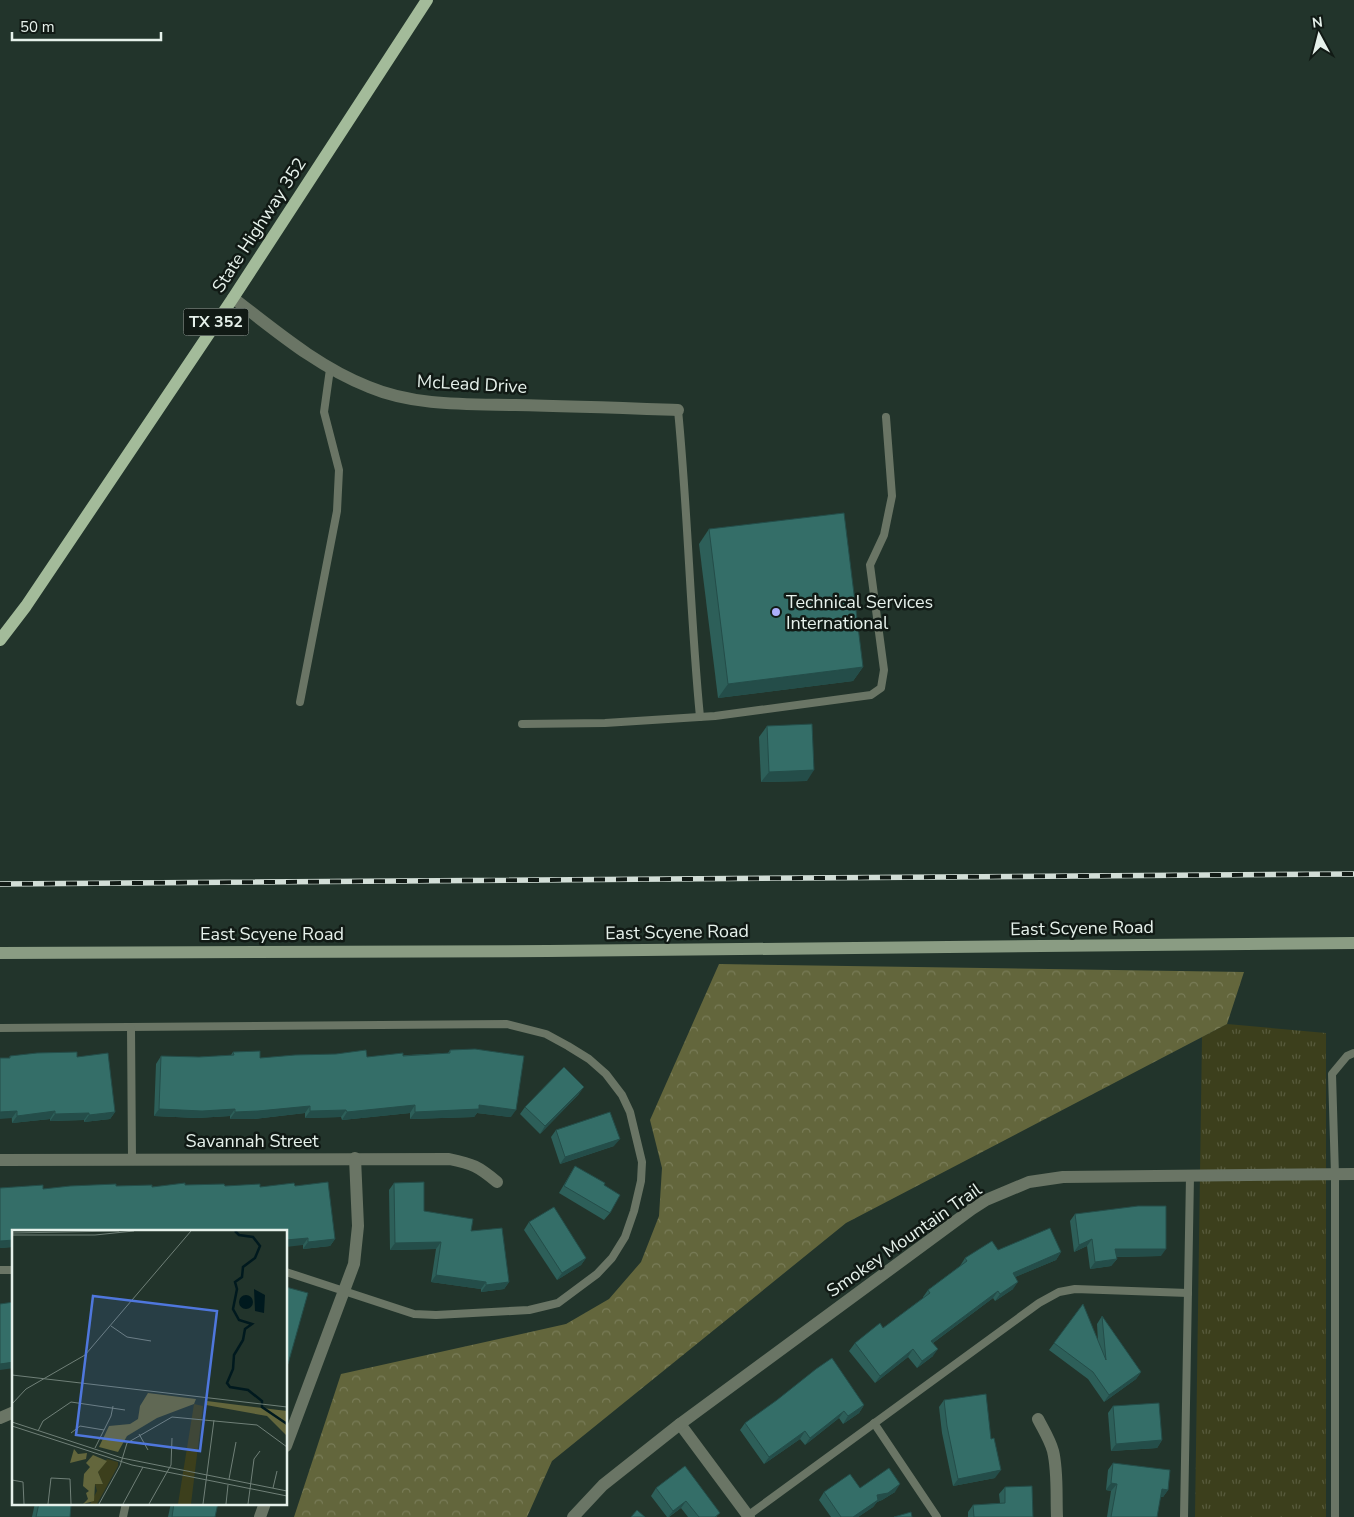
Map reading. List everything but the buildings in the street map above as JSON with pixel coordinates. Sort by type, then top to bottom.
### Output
[{"type":"main road","name":"State Highway 352","points":[[0,640],[26,606],[233,298],[427,0]]},
{"type":"street","name":"McLead Drive","points":[[233,298],[330,369],[370,388],[416,401],[678,410]]},
{"type":"street","name":"East Scyene Road","points":[[0,953],[548,951],[1354,943]]},
{"type":"street","points":[[288,1435],[291,1419],[354,1264],[358,1226],[355,1158]]},
{"type":"street","name":"Savannah Street","points":[[0,1160],[449,1158],[472,1164],[482,1169],[497,1182]]},
{"type":"street","name":"Smokey Mountain Trail","points":[[573,1517],[603,1485],[680,1424],[986,1200],[1029,1182],[1063,1178],[1354,1174]]},
{"type":"street","points":[[0,1418],[12,1413]]},
{"type":"street","points":[[1038,1419],[1053,1452],[1057,1517]]},
{"type":"street","points":[[680,1424],[747,1516]]},
{"type":"street","points":[[260,1517],[265,1504]]},
{"type":"lane","points":[[300,702],[337,511],[339,470],[324,412],[330,369]]},
{"type":"lane","points":[[678,410],[684,472],[700,717]]},
{"type":"lane","points":[[522,724],[605,723],[700,717],[870,695],[881,688],[884,670],[870,565],[884,535],[892,496],[886,417]]},
{"type":"lane","points":[[0,1028],[508,1024],[546,1034],[589,1059],[606,1074],[622,1095],[630,1112],[642,1162],[641,1181],[634,1211],[625,1237],[612,1258],[597,1274],[558,1303],[528,1310],[504,1312],[414,1314],[288,1273]]},
{"type":"lane","points":[[131,1028],[132,1159]]},
{"type":"lane","points":[[1335,1517],[1335,1174],[1332,1074],[1347,1056],[1354,1053]]},
{"type":"lane","points":[[1184,1517],[1190,1176]]},
{"type":"lane","points":[[747,1516],[1038,1303],[1059,1292],[1075,1288],[1188,1293]]},
{"type":"lane","points":[[874,1423],[938,1517]]},
{"type":"lane","points":[[123,1517],[126,1504]]},
{"type":"green space","points":[[719,964],[1244,972],[1227,1024],[846,1223],[552,1461],[527,1517],[294,1517],[341,1374],[566,1324],[609,1299],[641,1262],[659,1216],[662,1168],[650,1120]]},
{"type":"green space","points":[[1227,1024],[1326,1033],[1326,1517],[1195,1517],[1202,1037]]},
{"type":"railway","points":[[0,884],[1354,874]]},
{"type":"place","name":"Technical Services International","points":[[776,612]]}]
